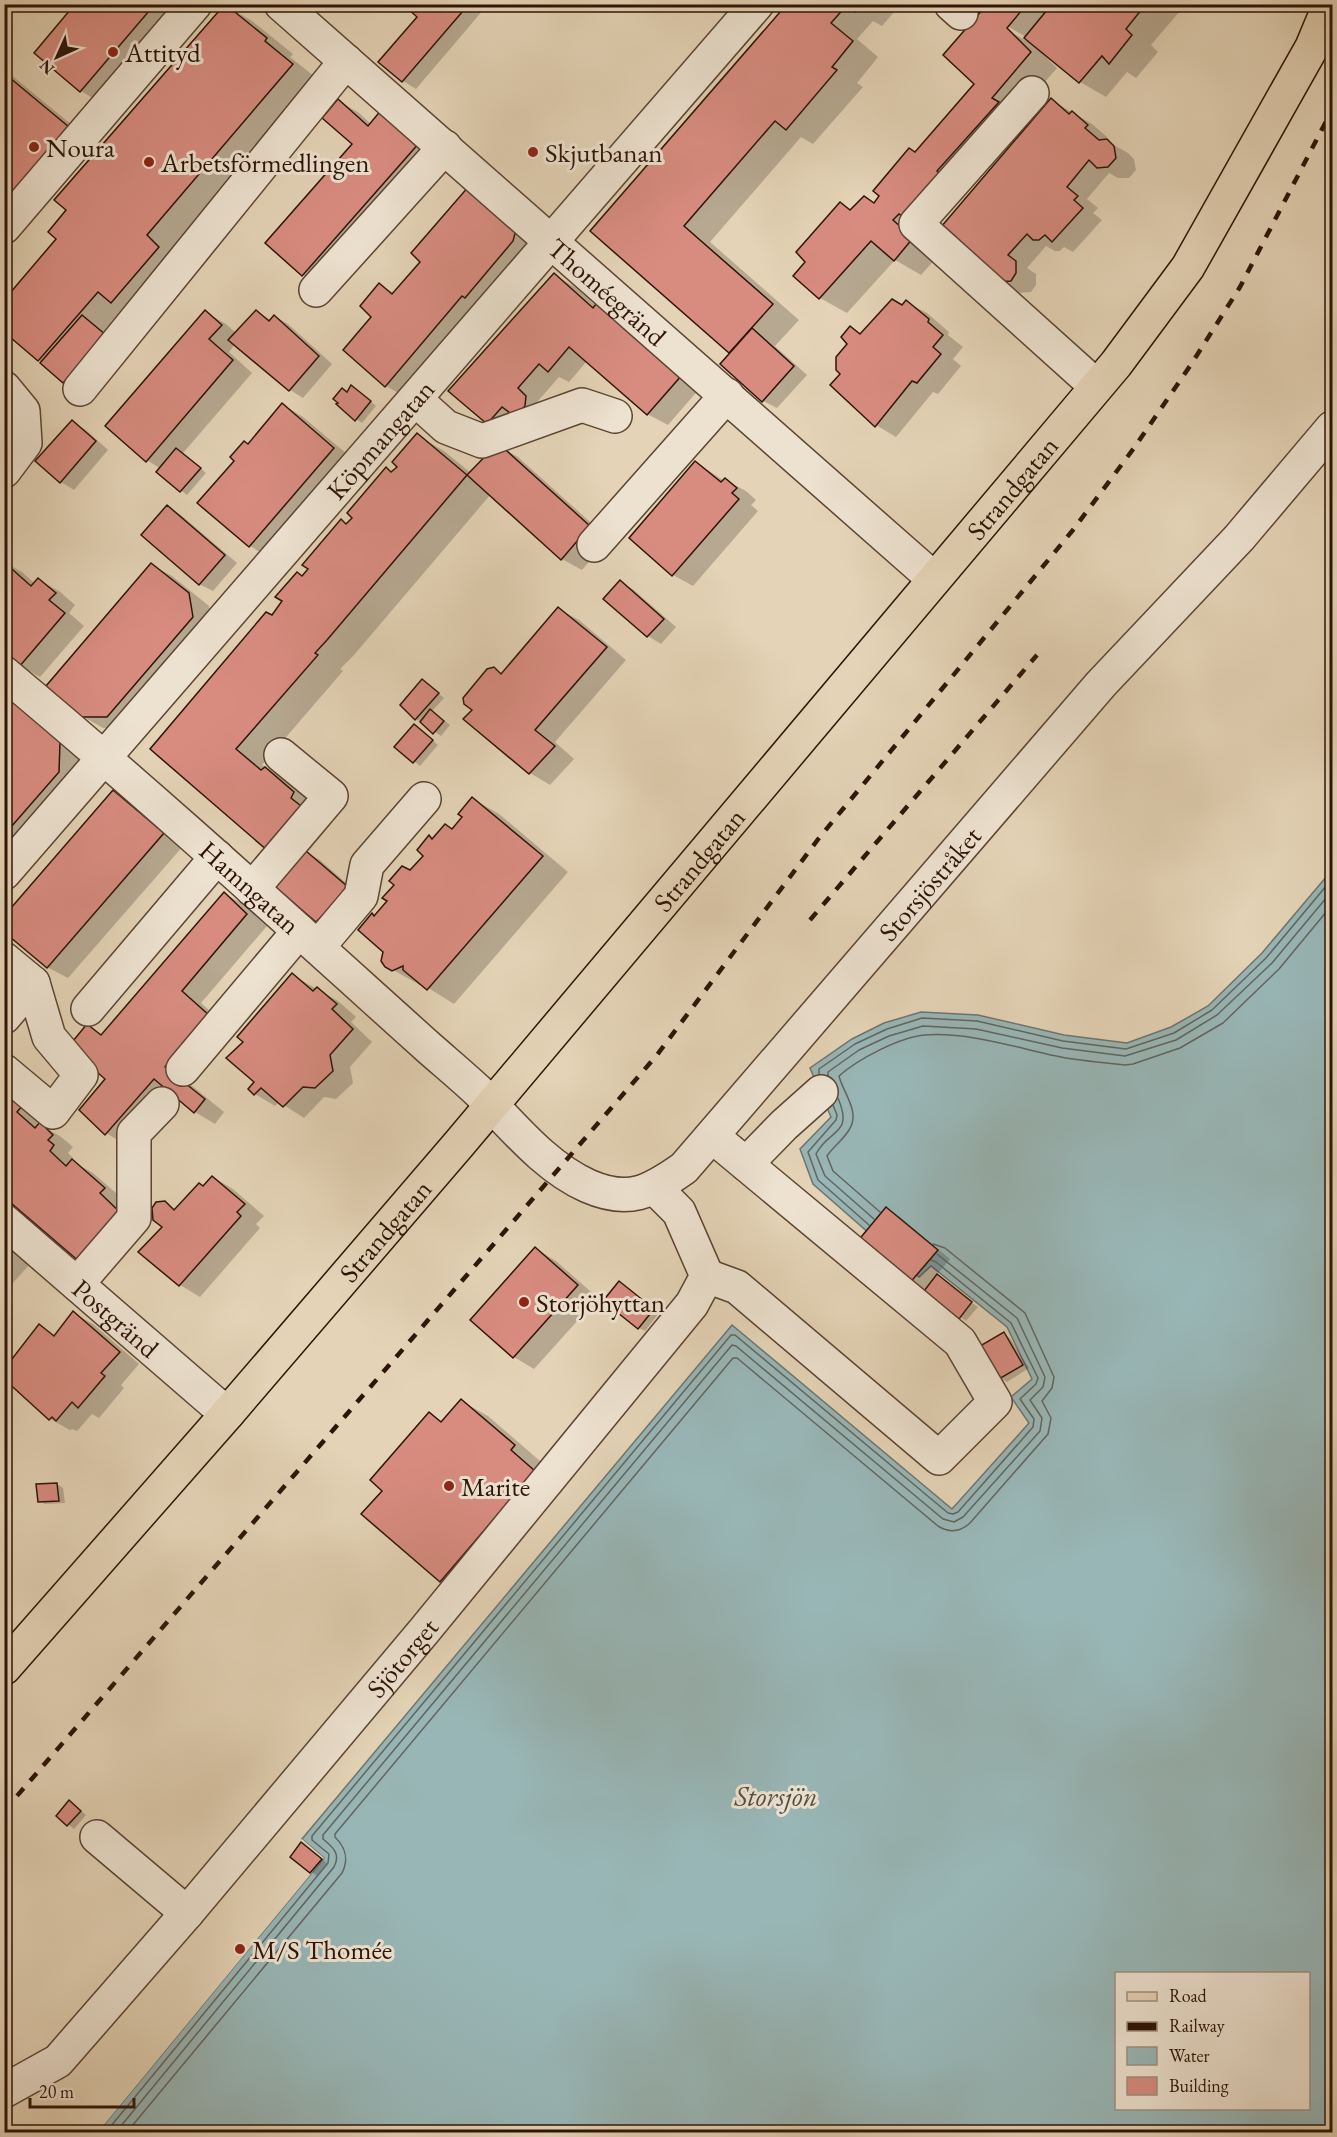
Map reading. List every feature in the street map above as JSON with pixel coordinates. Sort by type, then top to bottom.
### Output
[{"type":"main road","name":"Strandgatan","points":[[4,1668],[228,1413],[491,1106],[1116,364],[1188,267],[1312,47],[1330,4]]},
{"type":"street","points":[[4,227],[195,4]]},
{"type":"street","name":"Thoméegränd","points":[[281,4],[934,579]]},
{"type":"street","name":"Köpmangatan","points":[[4,873],[758,4]]},
{"type":"street","points":[[80,389],[346,61]]},
{"type":"street","points":[[1032,93],[916,224],[1096,386]]},
{"type":"street","points":[[316,290],[445,147]]},
{"type":"street","points":[[4,388],[22,411],[25,443],[4,471]]},
{"type":"street","points":[[594,545],[727,395]]},
{"type":"street","points":[[415,399],[446,427],[482,441],[582,405],[615,416]]},
{"type":"street","name":"Storsjöstråket","points":[[491,1106],[559,1170],[587,1186],[612,1194],[636,1194],[655,1188],[684,1168],[1101,684],[1239,538],[1332,428]]},
{"type":"street","name":"Hamngatan","points":[[4,673],[105,756],[480,1093],[491,1106]]},
{"type":"street","points":[[252,889],[331,796],[281,755]]},
{"type":"street","points":[[183,1069],[309,940],[361,896],[367,865],[424,799]]},
{"type":"street","points":[[88,1008],[217,857]]},
{"type":"street","points":[[4,958],[33,983],[49,1036],[81,1075],[53,1112],[4,1071]]},
{"type":"street","points":[[4,1017],[33,983]]},
{"type":"street","points":[[746,1164],[784,1125],[821,1092]]},
{"type":"street","points":[[77,1284],[134,1218],[134,1133],[162,1104]]},
{"type":"street","points":[[655,1188],[679,1212],[706,1276],[737,1287],[939,1458],[994,1402],[960,1342],[712,1136]]},
{"type":"street","name":"Postgränd","points":[[4,1221],[228,1413]]},
{"type":"street","name":"Sjötorget","points":[[4,2091],[58,2061],[187,1912],[424,1631],[692,1304],[706,1276]]},
{"type":"street","points":[[97,1837],[187,1912]]},
{"type":"water","name":"Storsjön","points":[[1332,870],[1332,2132],[98,2132],[324,1858],[302,1839],[732,1325],[952,1509],[1029,1423],[1011,1397],[1032,1379],[1007,1327],[931,1266],[919,1277],[813,1184],[800,1149],[831,1117],[810,1068],[852,1039],[884,1023],[921,1012],[978,1015],[1064,1035],[1127,1043],[1171,1027],[1208,1006],[1262,953]]},
{"type":"pier","points":[[302,1839],[324,1858],[98,2132],[95,2132],[320,1859],[300,1842]]},
{"type":"building","points":[[75,4],[155,4],[80,92],[34,53]]},
{"type":"building","name":"Arbetsförmedlingen","points":[[225,4],[267,38],[265,41],[293,64],[147,235],[159,247],[111,303],[98,292],[38,361],[4,332],[4,300],[56,239],[48,232],[66,210],[54,200]]},
{"type":"building","points":[[403,4],[469,4],[402,82],[378,62],[417,17]]},
{"type":"building","points":[[787,4],[861,4],[855,12],[847,5],[831,23],[853,41],[832,67],[837,70],[786,130],[775,121],[684,226],[773,304],[729,353],[590,231]]},
{"type":"building","points":[[978,4],[1027,4],[1007,28],[1031,52],[992,98],[999,102],[937,171],[942,176],[903,217],[899,214],[893,220],[913,238],[894,261],[871,241],[819,299],[793,276],[805,262],[796,252],[840,202],[850,210],[864,196],[874,203],[879,196],[873,191],[909,148],[915,152],[974,84],[943,55],[983,9]]},
{"type":"building","points":[[1052,4],[1146,4],[1126,29],[1132,35],[1109,64],[1102,56],[1079,83],[1024,38]]},
{"type":"building","points":[[4,73],[69,127],[4,204]]},
{"type":"building","points":[[1051,98],[1069,114],[1072,111],[1088,125],[1085,128],[1099,140],[1107,139],[1114,146],[1116,158],[1108,167],[1097,168],[1089,160],[1067,187],[1078,196],[1074,200],[1083,208],[1052,242],[1045,235],[1039,240],[1033,240],[1027,234],[1008,255],[1016,261],[1016,273],[1011,281],[997,282],[941,227]]},
{"type":"building","points":[[338,99],[368,126],[382,109],[420,142],[302,276],[265,243],[352,144],[322,118]]},
{"type":"building","points":[[469,186],[516,230],[513,241],[465,298],[462,296],[385,387],[343,350],[371,317],[360,306],[379,283],[392,294],[420,262],[411,253]]},
{"type":"building","points":[[554,273],[593,308],[599,300],[682,375],[647,415],[569,347],[548,372],[539,364],[518,388],[526,396],[525,406],[519,412],[510,413],[502,407],[487,424],[448,391]]},
{"type":"building","points":[[892,299],[902,305],[906,300],[929,319],[928,322],[943,335],[933,347],[941,354],[917,383],[912,381],[875,427],[830,385],[840,374],[836,370],[836,357],[847,344],[841,337],[850,326],[860,334]]},
{"type":"building","points":[[205,310],[222,325],[209,339],[233,360],[146,462],[105,426]]},
{"type":"building","points":[[256,310],[269,321],[274,315],[319,356],[289,391],[228,340]]},
{"type":"building","points":[[82,315],[106,335],[63,383],[40,363]]},
{"type":"building","points":[[752,328],[794,366],[762,402],[720,364]]},
{"type":"building","points":[[351,385],[371,401],[355,421],[333,399],[342,388],[347,392]]},
{"type":"building","points":[[282,403],[334,448],[249,547],[197,503],[234,461],[230,457],[244,441],[248,444]]},
{"type":"building","points":[[72,420],[96,441],[60,483],[35,461]]},
{"type":"building","points":[[417,433],[467,475],[315,653],[318,655],[236,749],[261,770],[265,767],[294,792],[291,798],[305,809],[268,851],[150,749],[266,612],[272,615],[282,601],[275,597],[297,572],[302,576],[308,569],[302,565],[341,519],[346,524],[352,518],[347,513],[386,467],[391,472],[397,467],[392,462]]},
{"type":"building","points":[[498,443],[590,526],[561,560],[467,475]]},
{"type":"building","points":[[176,448],[201,468],[180,492],[156,472]]},
{"type":"building","points":[[695,461],[721,482],[725,478],[737,488],[732,493],[739,499],[672,576],[629,538]]},
{"type":"building","points":[[167,505],[225,555],[199,585],[141,535]]},
{"type":"building","points":[[4,562],[31,586],[38,578],[56,593],[49,600],[65,613],[19,667],[4,654]]},
{"type":"building","points":[[151,563],[189,593],[193,617],[107,717],[81,717],[46,686]]},
{"type":"building","points":[[620,580],[664,619],[647,637],[603,599]]},
{"type":"building","points":[[558,607],[607,647],[535,730],[555,746],[529,774],[463,719],[472,710],[464,704],[463,698],[487,669],[494,667],[501,674]]},
{"type":"building","points":[[422,679],[439,693],[415,720],[400,705]]},
{"type":"building","points":[[4,694],[60,742],[59,772],[4,835]]},
{"type":"building","points":[[430,709],[444,721],[433,734],[420,722]]},
{"type":"building","points":[[414,724],[433,740],[413,763],[394,747]]},
{"type":"building","points":[[113,790],[164,833],[47,968],[4,932],[4,916]]},
{"type":"building","points":[[472,797],[543,856],[427,990],[403,970],[403,966],[392,971],[385,967],[381,961],[383,952],[358,930],[372,913],[374,916],[387,901],[382,898],[394,885],[389,881],[402,866],[410,870],[423,856],[417,850],[429,835],[432,839],[445,824],[452,829],[462,817],[458,814]]},
{"type":"building","points":[[306,851],[348,887],[328,921],[322,916],[316,922],[275,887]]},
{"type":"building","points":[[224,892],[247,914],[182,991],[210,1016],[165,1067],[205,1099],[194,1113],[154,1079],[105,1135],[79,1110],[105,1079],[68,1047],[87,1024],[101,1035]]},
{"type":"building","points":[[292,973],[313,991],[317,987],[337,1004],[332,1009],[353,1029],[330,1055],[333,1071],[315,1088],[303,1087],[283,1107],[261,1088],[254,1095],[248,1089],[254,1082],[226,1058],[243,1042],[237,1037]]},
{"type":"building","points":[[11,1094],[23,1105],[17,1112],[35,1128],[40,1122],[53,1135],[48,1140],[54,1145],[50,1151],[66,1166],[72,1159],[105,1188],[100,1193],[123,1215],[81,1263],[4,1197],[4,1101]]},
{"type":"building","points":[[212,1176],[245,1204],[237,1212],[241,1216],[179,1286],[138,1252],[162,1227],[153,1220],[152,1208],[156,1202],[165,1201],[174,1210],[199,1183],[203,1186]]},
{"type":"building","points":[[886,1207],[938,1250],[908,1285],[857,1242]]},
{"type":"building","name":"Storjöhyttan","points":[[535,1247],[578,1285],[513,1358],[470,1320]]},
{"type":"building","points":[[937,1274],[972,1302],[959,1319],[924,1291]]},
{"type":"building","points":[[619,1281],[654,1309],[638,1329],[603,1301]]},
{"type":"building","points":[[73,1311],[120,1352],[101,1373],[105,1376],[78,1408],[72,1402],[56,1421],[52,1417],[49,1420],[4,1379],[4,1358],[7,1355],[12,1359],[39,1324],[54,1336]]},
{"type":"building","points":[[1004,1332],[1023,1365],[999,1379],[980,1346]]},
{"type":"building","name":"Marite","points":[[461,1399],[515,1445],[511,1450],[535,1471],[440,1582],[361,1514],[382,1491],[370,1480],[429,1412],[441,1422]]},
{"type":"building","points":[[57,1483],[59,1501],[38,1502],[36,1484]]},
{"type":"building","points":[[69,1800],[81,1811],[67,1826],[56,1816]]},
{"type":"building","points":[[301,1842],[322,1859],[310,1873],[290,1857]]},
{"type":"railway","points":[[4,1811],[657,1055],[819,838],[1073,530],[1134,448],[1240,287],[1332,110]]},
{"type":"railway","points":[[810,920],[1037,655]]},
{"type":"place","name":"Attityd","points":[[113,52]]},
{"type":"place","name":"Noura","points":[[34,147]]},
{"type":"place","name":"Skjutbanan","points":[[533,152]]},
{"type":"place","name":"Arbetsförmedlingen","points":[[149,162]]},
{"type":"place","name":"Storjöhyttan","points":[[524,1302]]},
{"type":"place","name":"Marite","points":[[449,1486]]},
{"type":"place","name":"M/S Thomée","points":[[240,1949]]}]
